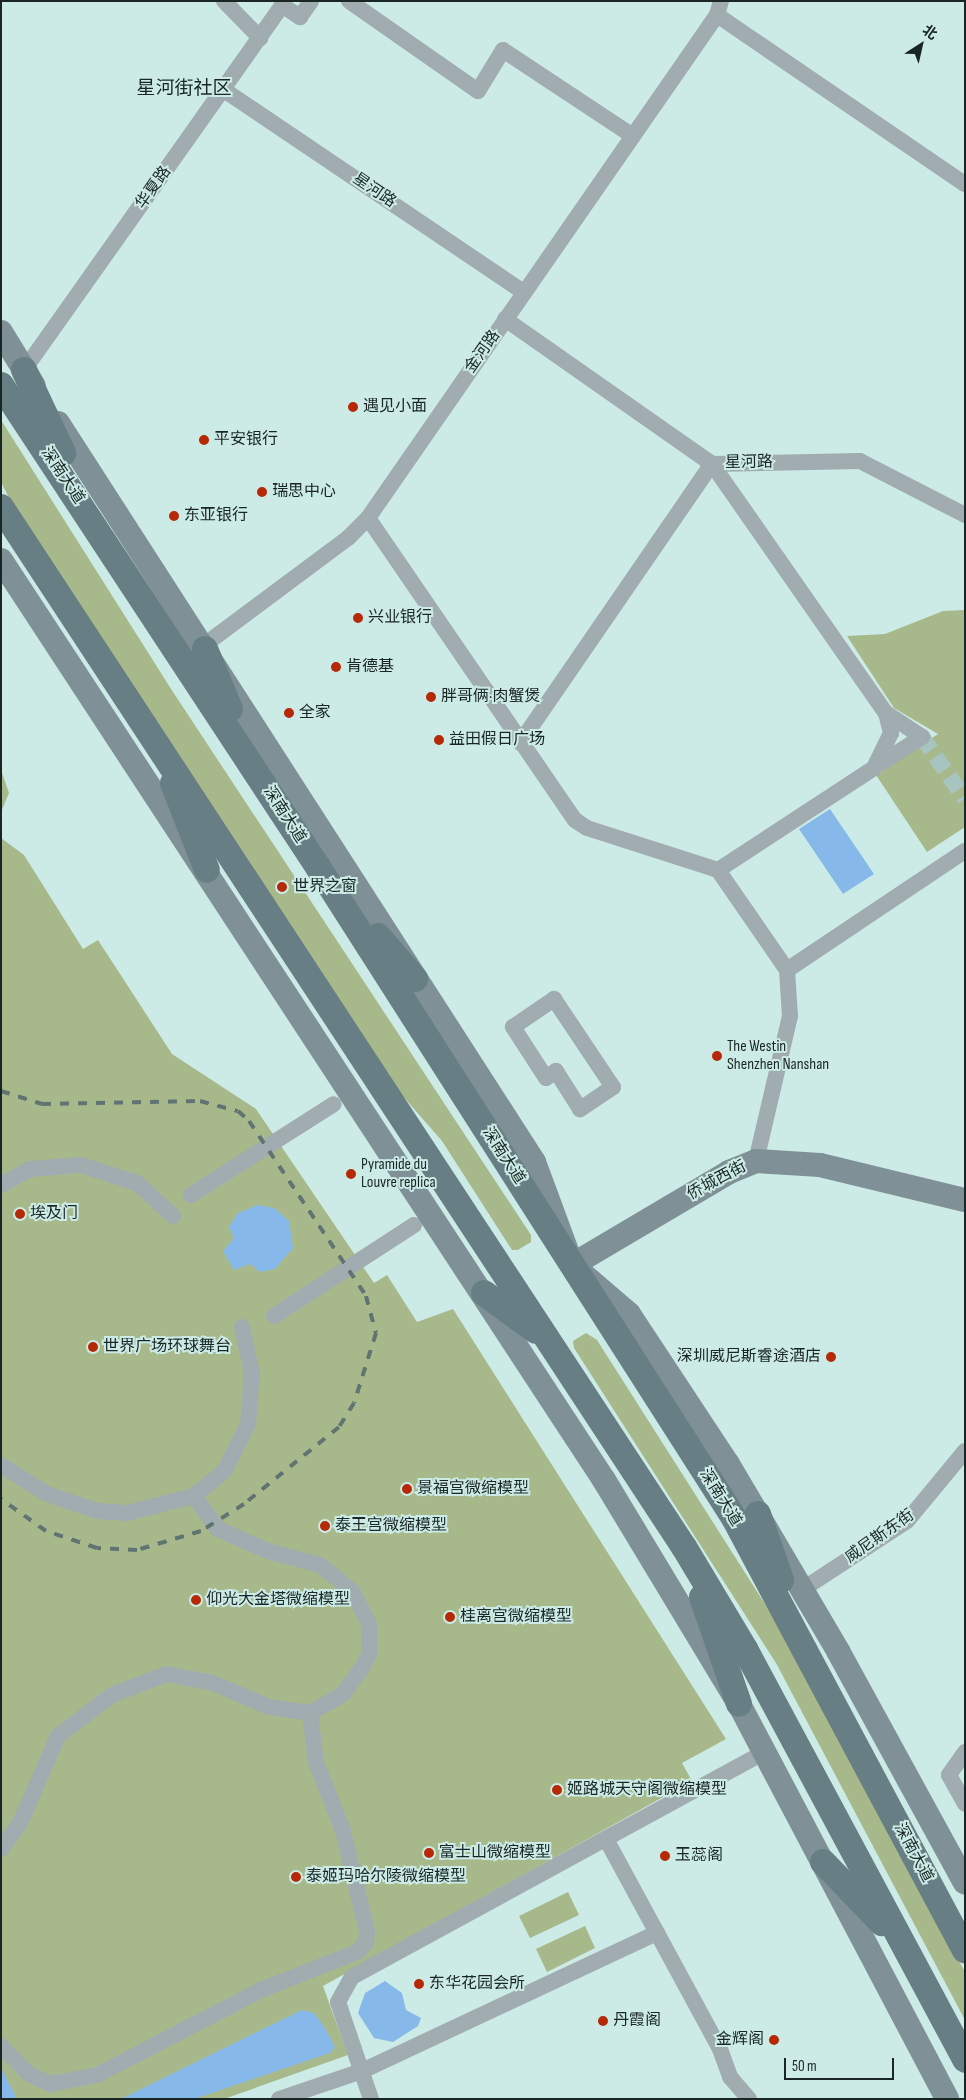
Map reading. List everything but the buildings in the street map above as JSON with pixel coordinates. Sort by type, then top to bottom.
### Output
[{"type":"main road","points":[[1,332],[534,1162],[572,1265],[629,1314],[758,1514],[803,1589],[965,1883]]},
{"type":"main road","points":[[24,370],[119,560]]},
{"type":"main road","name":"深南大道","points":[[1,385],[119,560],[318,867],[734,1518],[794,1624],[965,1950]]},
{"type":"main road","points":[[1,507],[153,734],[684,1547],[745,1649],[903,1946],[957,2037],[965,2060]]},
{"type":"main road","points":[[1,560],[207,870],[604,1480],[739,1704],[947,2099]]},
{"type":"main road","points":[[204,648],[256,772]]},
{"type":"main road","points":[[153,734],[207,870]]},
{"type":"main road","points":[[318,867],[415,979]]},
{"type":"main road","name":"侨城西街","points":[[572,1265],[729,1172],[756,1161],[820,1165],[965,1200]]},
{"type":"main road","points":[[484,1293],[549,1340]]},
{"type":"main road","points":[[758,1514],[794,1624]]},
{"type":"main road","points":[[684,1547],[739,1704]]},
{"type":"main road","points":[[823,1862],[903,1946]]},
{"type":"street","points":[[224,1],[260,38]]},
{"type":"street","name":"华夏路","points":[[24,370],[224,90],[282,5],[300,17],[311,1]]},
{"type":"street","points":[[349,1],[478,91],[503,50],[633,136]]},
{"type":"street","points":[[719,8],[965,184]]},
{"type":"street","name":"金河路","points":[[204,648],[348,538],[368,518],[633,136],[719,8]]},
{"type":"street","name":"星河路","points":[[224,90],[524,292]]},
{"type":"street","name":"星河路","points":[[505,319],[712,464],[860,461],[965,514]]},
{"type":"street","points":[[520,743],[712,464],[886,714],[922,737],[718,870]]},
{"type":"street","points":[[368,518],[520,743],[581,826],[718,870],[786,970],[790,1016],[756,1161]]},
{"type":"street","points":[[874,768],[890,742],[886,714]]},
{"type":"street","points":[[786,970],[965,851]]},
{"type":"street","points":[[554,999],[613,1087],[580,1109],[556,1071],[546,1078],[512,1027],[554,999]]},
{"type":"street","points":[[191,1195],[334,1104]]},
{"type":"street","points":[[1,1185],[30,1169],[81,1165],[137,1183],[173,1216]]},
{"type":"street","points":[[274,1316],[414,1225]]},
{"type":"street","points":[[1,1465],[47,1494],[98,1511],[146,1510],[194,1496],[225,1470],[248,1424],[252,1373],[242,1327]]},
{"type":"street","name":"威尼斯东街","points":[[803,1589],[908,1521],[931,1498],[965,1450]]},
{"type":"street","points":[[1,1850],[21,1821],[58,1736],[112,1695],[139,1681],[166,1674],[188,1677],[269,1707],[310,1713],[343,1694],[362,1668],[370,1637],[364,1610],[352,1591],[320,1565],[268,1552],[218,1529],[194,1496]]},
{"type":"street","points":[[1,2046],[29,2074],[50,2084],[97,2075],[261,1990],[357,1952],[366,1943],[367,1931],[343,1831],[316,1762],[310,1713]]},
{"type":"street","points":[[371,2099],[338,2002],[344,1985],[765,1752]]},
{"type":"street","points":[[965,1752],[949,1775],[965,1804]]},
{"type":"street","points":[[606,1839],[720,2049],[730,2077],[749,2099]]},
{"type":"street","points":[[280,2099],[362,2071],[657,1934]]},
{"type":"green space","points":[[1,420],[173,692],[531,1235],[531,1242],[518,1250],[512,1250],[442,1141],[394,1086],[23,525],[1,482]]},
{"type":"green space","points":[[965,610],[965,827],[927,852],[876,775],[938,734],[894,708],[847,636],[885,634],[943,611]]},
{"type":"green space","points":[[1,770],[9,793],[1,812]]},
{"type":"green space","points":[[1,838],[24,855],[83,949],[98,940],[172,1054],[256,1109],[374,1283],[387,1275],[417,1322],[453,1309],[726,1739],[682,1763],[692,1781],[323,1986],[348,2055],[224,2099],[1,2099]]},
{"type":"green space","points":[[586,1333],[597,1340],[793,1648],[965,1972],[965,2020],[776,1663],[574,1348],[573,1341]]},
{"type":"green space","points":[[568,1892],[579,1915],[530,1938],[519,1916]]},
{"type":"green space","points":[[585,1926],[595,1948],[547,1972],[536,1949]]},
{"type":"water","points":[[830,809],[874,874],[843,894],[799,829]]},
{"type":"water","points":[[258,1205],[274,1208],[289,1221],[293,1248],[275,1269],[260,1272],[250,1264],[234,1270],[223,1251],[234,1238],[229,1227],[238,1213]]},
{"type":"water","points":[[385,1981],[402,1993],[406,2010],[421,2018],[418,2026],[393,2042],[374,2038],[358,2013],[365,1993]]},
{"type":"water","points":[[302,2010],[314,2013],[323,2025],[335,2047],[330,2053],[194,2099],[121,2099]]},
{"type":"water","points":[[1,2068],[17,2099],[1,2099]]},
{"type":"tunnel","points":[[922,737],[965,799]]},
{"type":"railway","points":[[1,1091],[42,1104],[200,1101],[238,1111],[249,1121],[366,1296],[376,1333],[354,1403],[339,1427],[244,1504],[201,1531],[137,1550],[97,1548],[46,1531],[1,1499]]},
{"type":"place","name":"遇见小面","points":[[353,407]]},
{"type":"place","name":"平安银行","points":[[204,440]]},
{"type":"place","name":"瑞思中心","points":[[262,492]]},
{"type":"place","name":"东亚银行","points":[[174,516]]},
{"type":"place","name":"兴业银行","points":[[358,618]]},
{"type":"place","name":"肯德基","points":[[336,667]]},
{"type":"place","name":"胖哥俩·肉蟹煲","points":[[431,697]]},
{"type":"place","name":"全家","points":[[289,713]]},
{"type":"place","name":"益田假日广场","points":[[439,740]]},
{"type":"place","name":"世界之窗","points":[[282,887]]},
{"type":"place","name":"The Westin Shenzhen Nanshan","points":[[717,1056]]},
{"type":"place","name":"Pyramide du Louvre replica","points":[[351,1174]]},
{"type":"place","name":"埃及门","points":[[20,1214]]},
{"type":"place","name":"世界广场环球舞台","points":[[93,1347]]},
{"type":"place","name":"深圳威尼斯睿途酒店","points":[[831,1357]]},
{"type":"place","name":"景福宫微缩模型","points":[[407,1489]]},
{"type":"place","name":"泰王宫微缩模型","points":[[325,1526]]},
{"type":"place","name":"仰光大金塔微缩模型","points":[[196,1600]]},
{"type":"place","name":"桂离宫微缩模型","points":[[450,1617]]},
{"type":"place","name":"姬路城天守阁微缩模型","points":[[557,1790]]},
{"type":"place","name":"富士山微缩模型","points":[[429,1853]]},
{"type":"place","name":"玉蕊阁","points":[[665,1856]]},
{"type":"place","name":"泰姬玛哈尔陵微缩模型","points":[[296,1877]]},
{"type":"place","name":"东华花园会所","points":[[419,1984]]},
{"type":"place","name":"丹霞阁","points":[[603,2021]]},
{"type":"place","name":"金辉阁","points":[[774,2040]]},
{"type":"district","name":"星河街社区","points":[[184,89]]}]
